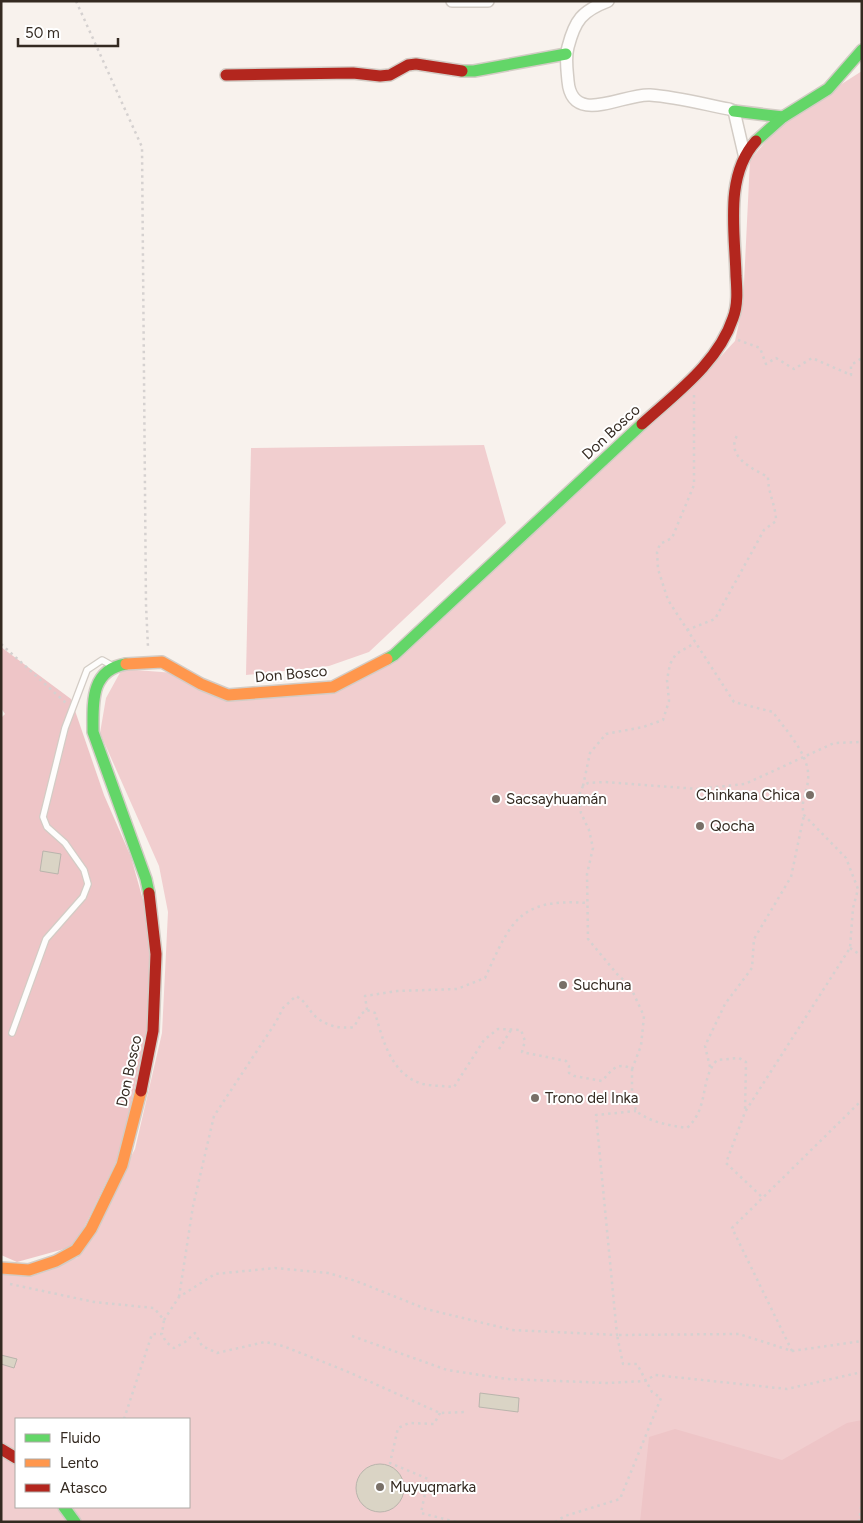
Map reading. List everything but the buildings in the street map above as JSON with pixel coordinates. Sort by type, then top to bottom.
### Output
[{"type":"street","points":[[452,1],[488,1]]},
{"type":"street","points":[[608,1],[584,13],[574,26],[566,54],[569,85],[574,99],[586,106],[600,106],[636,95],[650,95],[734,111],[783,117]]},
{"type":"street","name":"Don Bosco","points":[[1,1268],[29,1270],[56,1261],[76,1250],[91,1229],[122,1165],[140,1097],[153,1031],[156,954],[151,907],[146,879],[93,732],[93,709],[98,680],[113,666],[149,661],[162,662],[201,684],[228,695],[333,687],[394,655],[694,376],[720,348],[727,337],[734,317],[737,294],[734,189],[744,154],[767,129],[828,89],[862,50]]},
{"type":"street","points":[[226,75],[353,73],[380,76],[390,75],[408,65],[416,64],[459,71],[474,70],[566,54]]},
{"type":"street","points":[[734,111],[744,154]]},
{"type":"street","points":[[1,1449],[15,1457]]},
{"type":"street","points":[[65,1508],[75,1522]]},
{"type":"lane","points":[[12,1033],[46,939],[83,897],[88,884],[84,870],[65,843],[47,827],[43,817],[65,728],[87,670],[102,660],[113,666]]},
{"type":"path","points":[[76,1],[142,147],[146,605],[149,661]]},
{"type":"path","points":[[727,337],[760,348],[766,364],[776,358],[794,369],[812,358],[851,375],[851,365],[862,358]]},
{"type":"path","points":[[555,1522],[565,1516],[620,1499],[661,1398],[652,1392],[637,1364],[623,1364],[617,1335],[596,1115],[636,1111],[647,1119],[662,1125],[687,1128],[698,1118],[710,1067],[705,1046],[725,1004],[752,968],[754,939],[791,877],[804,814],[802,805],[808,779],[804,758],[772,712],[734,702],[668,600],[658,569],[657,552],[660,544],[672,538],[694,485],[694,376]]},
{"type":"path","points":[[687,630],[715,619],[764,530],[776,521],[776,509],[771,498],[768,477],[746,466],[736,455],[735,440],[738,434]]},
{"type":"path","points":[[636,1111],[632,1092],[632,1069],[641,1046],[644,1016],[630,986],[617,974],[588,940],[587,874],[592,848],[589,830],[581,813],[579,794],[583,786],[590,753],[606,734],[643,727],[663,720],[669,701],[667,680],[670,664],[676,654],[695,643]]},
{"type":"path","points":[[1,644],[58,698],[74,708]]},
{"type":"path","points":[[583,786],[588,783],[605,782],[698,789],[744,784],[834,743],[862,742]]},
{"type":"path","points":[[764,1198],[726,1163],[745,1112],[850,948],[853,908],[858,889],[846,858],[804,814]]},
{"type":"path","points":[[366,1010],[365,996],[397,991],[457,989],[485,978],[504,937],[524,913],[542,903],[587,903]]},
{"type":"path","points":[[850,948],[862,956]]},
{"type":"path","points":[[366,1010],[361,1014],[354,1027],[338,1029],[315,1016],[304,1000],[296,996],[283,1008],[276,1022],[214,1116],[193,1206],[179,1296],[164,1320],[162,1334],[166,1342],[174,1348],[185,1342],[195,1333],[202,1346],[217,1353],[265,1342],[283,1346],[346,1371],[440,1413],[468,1412]]},
{"type":"path","points":[[366,1010],[375,1012],[387,1053],[409,1078],[424,1084],[454,1087],[484,1040],[498,1029],[521,1030],[525,1041],[522,1052],[566,1061],[569,1066],[569,1073],[574,1076],[602,1081],[616,1066],[624,1064],[632,1069]]},
{"type":"path","points":[[499,1049],[511,1030]]},
{"type":"path","points":[[710,1067],[717,1060],[739,1058],[746,1062],[745,1112]]},
{"type":"path","points":[[792,1351],[732,1228],[862,1100]]},
{"type":"path","points":[[179,1296],[214,1274],[275,1268],[328,1273],[356,1281],[426,1309],[512,1330],[617,1335],[738,1334],[792,1351],[862,1341]]},
{"type":"path","points":[[8,1284],[94,1302],[154,1308],[164,1320]]},
{"type":"path","points":[[124,1418],[152,1334],[162,1334]]},
{"type":"path","points":[[352,1336],[447,1370],[507,1379],[608,1382],[645,1381],[655,1375],[787,1389],[862,1372]]},
{"type":"path","points":[[440,1413],[434,1424],[409,1423],[398,1428],[390,1463],[428,1479],[421,1513],[456,1522]]},
{"type":"path","points":[[859,1522],[862,1500]]},
{"type":"path","points":[[436,1522],[437,1518]]},
{"type":"shaded area","name":"Sacsayhuamán","points":[[862,71],[862,1522],[1,1522],[1,1270],[77,1258],[135,1149],[162,1033],[168,912],[159,866],[100,733],[106,698],[122,669],[188,674],[251,696],[333,689],[395,656],[708,370],[735,341],[743,304],[750,160],[782,122]]},
{"type":"shaded area","points":[[484,445],[506,523],[369,652],[329,666],[246,675],[251,448]]},
{"type":"shaded area","points":[[1,647],[71,699],[104,795],[131,857],[151,929],[151,1011],[120,1154],[75,1246],[17,1262],[1,1255],[1,718],[5,714],[1,708]]},
{"type":"shaded area","points":[[862,1420],[862,1522],[640,1522],[649,1437],[675,1429],[782,1460],[847,1423]]},
{"type":"traffic: fast","points":[[756,141],[783,117],[828,89],[862,50]]},
{"type":"traffic: fast","points":[[462,71],[474,71],[566,54]]},
{"type":"traffic: fast","points":[[734,111],[783,117]]},
{"type":"traffic: fast","points":[[387,659],[394,655],[642,424]]},
{"type":"traffic: fast","points":[[126,664],[114,667],[106,673],[96,689],[93,710],[93,732],[146,879],[149,893]]},
{"type":"traffic: fast","points":[[65,1508],[75,1522]]},
{"type":"traffic: slow","points":[[126,664],[162,662],[201,684],[228,695],[333,687],[387,659]]},
{"type":"traffic: slow","points":[[1,1268],[29,1270],[56,1261],[76,1250],[91,1229],[122,1165],[141,1091]]},
{"type":"traffic: jam","points":[[226,75],[353,73],[380,76],[390,75],[408,65],[416,64],[462,71]]},
{"type":"traffic: jam","points":[[642,424],[682,389],[707,363],[726,334],[733,318],[737,297],[733,223],[735,187],[746,155],[756,141]]},
{"type":"traffic: jam","points":[[141,1091],[153,1031],[156,954],[149,893]]},
{"type":"traffic: jam","points":[[1,1449],[15,1457]]},
{"type":"place","name":"Chinkana Chica","points":[[810,795]]},
{"type":"place","name":"Sacsayhuamán","points":[[496,799]]},
{"type":"place","name":"Qocha","points":[[700,826]]},
{"type":"place","name":"Suchuna","points":[[563,985]]},
{"type":"place","name":"Trono del Inka","points":[[535,1098]]},
{"type":"place","name":"Muyuqmarka","points":[[380,1487]]}]
